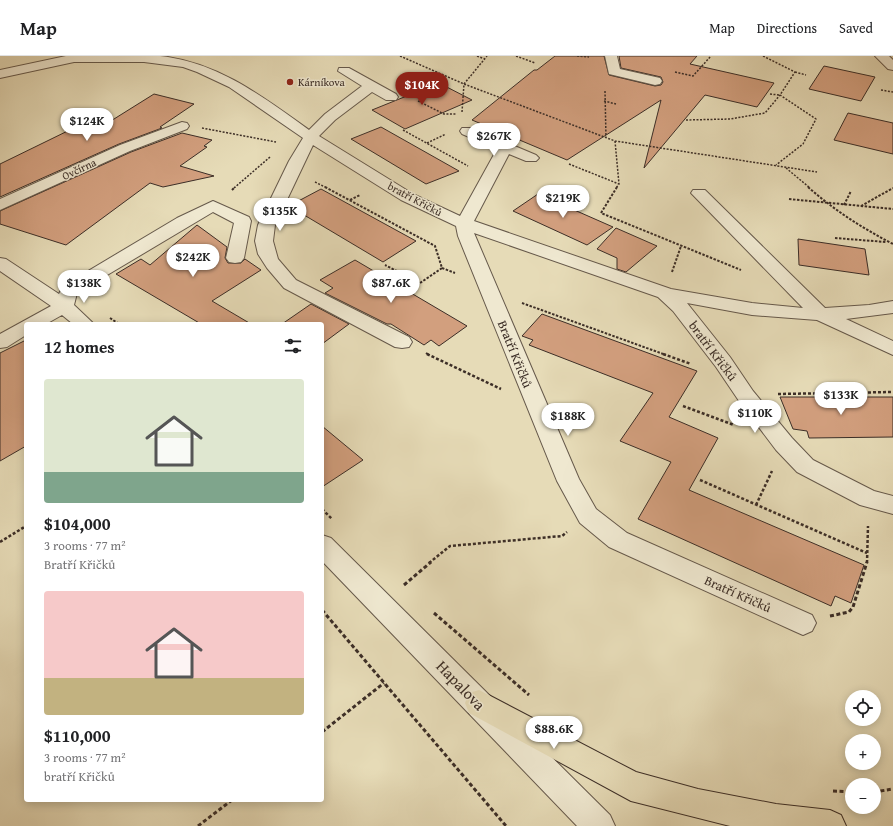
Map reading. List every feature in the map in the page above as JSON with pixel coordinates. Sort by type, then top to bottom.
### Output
[{"type":"highway","points":[[479,704],[631,786],[698,804],[776,820],[830,826]]},
{"type":"street","points":[[24,56],[34,66]]},
{"type":"street","points":[[611,56],[614,71],[655,81]]},
{"type":"street","points":[[881,56],[893,66]]},
{"type":"street","name":"bratří Křičků","points":[[0,74],[79,57],[182,60],[251,95],[311,137],[408,197],[464,224],[664,292],[754,310],[820,314],[865,312],[893,307]]},
{"type":"street","points":[[344,71],[391,97]]},
{"type":"street","points":[[370,86],[311,137],[268,222],[264,240],[268,256],[278,272],[290,284],[402,342]]},
{"type":"street","name":"Ovčírna","points":[[0,206],[125,148],[182,126]]},
{"type":"street","points":[[467,131],[531,158]]},
{"type":"street","points":[[464,224],[505,147]]},
{"type":"street","name":"bratří Křičků","points":[[699,193],[820,314],[893,349]]},
{"type":"street","points":[[36,322],[64,306],[70,290],[183,222],[213,206],[243,221],[235,258]]},
{"type":"street","name":"Bratří Křičků","points":[[464,224],[466,236],[536,406],[568,480],[588,516],[618,540],[803,623]]},
{"type":"street","points":[[0,263],[64,306],[82,322]]},
{"type":"street","name":"bratří Křičků","points":[[664,292],[680,307],[723,362],[746,396],[784,444],[805,466],[868,499],[893,505]]},
{"type":"street","points":[[0,342],[24,328]]},
{"type":"street","name":"Hapalova","points":[[324,547],[599,826]]},
{"type":"path","points":[[400,56],[464,84],[614,141],[817,172]]},
{"type":"path","points":[[477,56],[485,59]]},
{"type":"path","points":[[467,131],[462,120],[464,84],[487,56]]},
{"type":"path","points":[[516,56],[535,63]]},
{"type":"path","points":[[693,76],[711,56]]},
{"type":"path","points":[[763,56],[795,72],[806,74]]},
{"type":"path","points":[[686,120],[730,119],[765,113],[780,95],[795,72]]},
{"type":"path","points":[[605,86],[604,101],[606,138]]},
{"type":"path","points":[[881,90],[893,92]]},
{"type":"path","points":[[770,94],[780,95],[816,120],[803,144],[776,166]]},
{"type":"path","points":[[418,101],[444,114]]},
{"type":"path","points":[[604,101],[616,104]]},
{"type":"path","points":[[182,126],[220,130],[260,139]]},
{"type":"path","points":[[403,130],[473,169]]},
{"type":"path","points":[[427,143],[434,140]]},
{"type":"path","points":[[614,141],[619,184],[601,213],[744,272]]},
{"type":"path","points":[[213,206],[275,153]]},
{"type":"path","points":[[569,164],[619,184]]},
{"type":"path","points":[[786,167],[826,203],[864,229],[893,244]]},
{"type":"path","points":[[293,170],[435,246],[442,268],[420,283],[385,265]]},
{"type":"path","points":[[861,206],[893,188]]},
{"type":"path","points":[[844,205],[851,191]]},
{"type":"path","points":[[789,199],[893,209]]},
{"type":"path","points":[[835,238],[888,242]]},
{"type":"path","points":[[664,292],[681,246]]},
{"type":"path","points":[[490,292],[565,317],[691,364]]},
{"type":"path","points":[[402,342],[536,406]]},
{"type":"path","points":[[746,396],[893,392]]},
{"type":"path","points":[[700,480],[867,553]]},
{"type":"path","points":[[803,623],[849,612],[853,607],[867,564],[868,499]]},
{"type":"path","points":[[0,542],[24,527]]},
{"type":"path","points":[[409,591],[403,586],[450,546],[562,536]]},
{"type":"path","points":[[324,612],[506,826]]},
{"type":"path","points":[[432,612],[532,698]]},
{"type":"path","points":[[324,730],[384,683]]},
{"type":"path","points":[[881,791],[893,789]]},
{"type":"path","points":[[830,791],[845,792]]},
{"type":"path","points":[[198,826],[229,802]]},
{"type":"building","points":[[555,56],[604,56],[609,75],[655,86],[661,85],[663,82],[661,77],[621,68],[619,56],[697,56],[690,64],[774,83],[757,107],[705,95],[644,168],[661,100],[567,160],[472,120],[534,70],[537,70]]},
{"type":"building","points":[[824,66],[875,77],[861,101],[809,89]]},
{"type":"building","points":[[439,83],[472,100],[405,129],[372,110]]},
{"type":"building","points":[[154,94],[194,104],[160,127],[162,128],[119,144],[0,197],[0,164],[84,123],[93,127],[100,122],[106,124]]},
{"type":"building","points":[[848,113],[893,123],[893,154],[834,140]]},
{"type":"building","points":[[381,127],[459,171],[426,184],[351,139]]},
{"type":"building","points":[[182,133],[212,140],[204,146],[207,147],[180,166],[214,176],[163,187],[150,183],[66,245],[0,224],[0,211],[131,152]]},
{"type":"building","points":[[321,189],[416,241],[383,262],[289,206]]},
{"type":"building","points":[[538,194],[613,227],[587,245],[513,211]]},
{"type":"building","points":[[197,225],[227,247],[225,258],[228,263],[241,263],[245,259],[261,270],[212,301],[248,322],[198,322],[116,274],[141,259],[150,265]]},
{"type":"building","points":[[616,228],[657,246],[626,272],[617,269],[617,258],[597,249]]},
{"type":"building","points":[[798,239],[865,249],[869,275],[799,265]]},
{"type":"building","points":[[355,260],[467,326],[439,346],[431,340],[424,345],[391,324],[387,324],[325,293],[333,288],[320,280]]},
{"type":"building","points":[[311,304],[349,324],[324,343],[324,322],[285,322]]},
{"type":"building","points":[[542,314],[697,371],[669,417],[718,438],[689,490],[864,565],[851,603],[835,596],[831,606],[638,519],[671,462],[620,441],[653,393],[529,345],[533,340],[522,336]]},
{"type":"building","points":[[24,341],[24,447],[0,461],[0,353]]},
{"type":"building","points":[[780,397],[893,397],[893,437],[809,438],[807,431],[793,429]]},
{"type":"building","points":[[324,428],[363,460],[324,486]]},
{"type":"place","name":"Kárníkova","points":[[290,82]]}]
